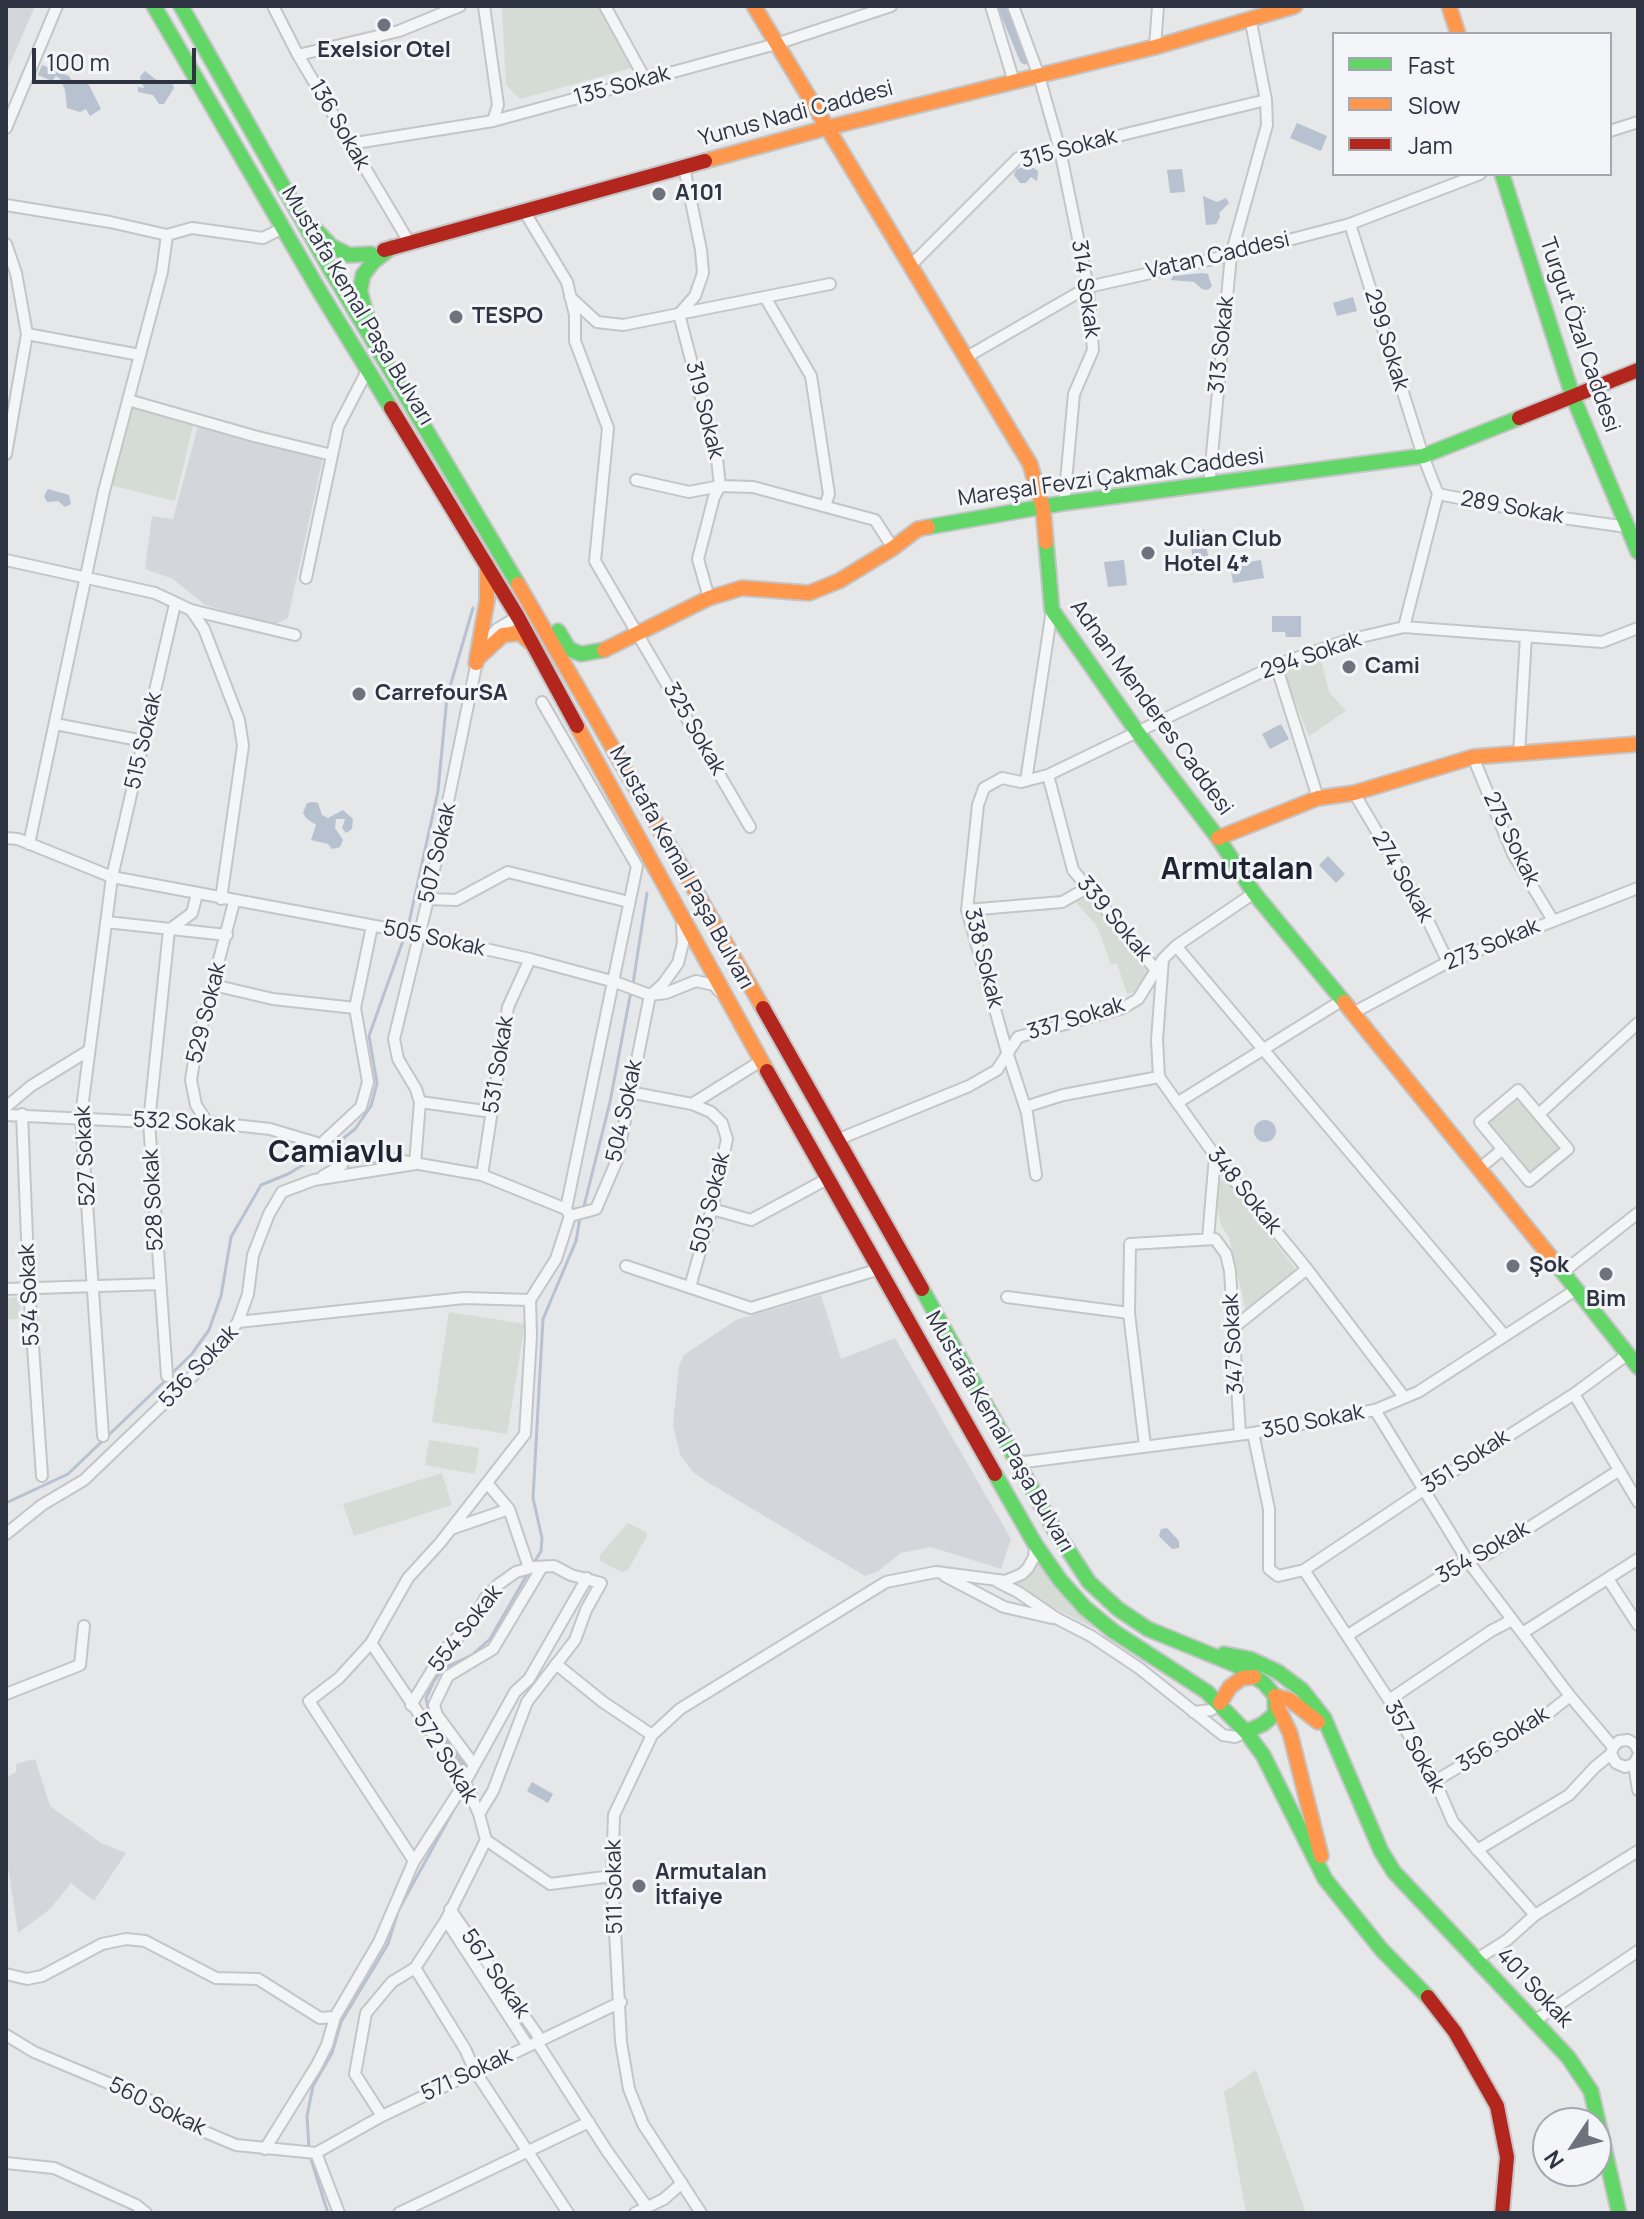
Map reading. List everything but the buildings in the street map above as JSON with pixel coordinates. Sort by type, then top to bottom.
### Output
[{"type":"main road","name":"Mustafa Kemal Paşa Bulvarı","points":[[154,6],[311,277],[487,562],[525,614],[646,804],[839,1139],[1053,1527],[1089,1582],[1118,1609],[1148,1629],[1236,1665],[1254,1677]]},
{"type":"main road","name":"Mustafa Kemal Paşa Bulvarı","points":[[181,6],[330,269],[486,529],[525,614],[536,648],[761,1061],[1035,1544],[1060,1580],[1085,1608],[1113,1631],[1181,1673],[1220,1703]]},
{"type":"main road","name":"Adnan Menderes Caddesi","points":[[754,6],[1030,464],[1043,508],[1052,610],[1138,733],[1218,838],[1254,893],[1634,1360]]},
{"type":"main road","name":"Yunus Nadi Caddesi","points":[[311,277],[409,242],[826,128],[1155,47],[1295,6]]},
{"type":"main road","points":[[1449,6],[1457,32]]},
{"type":"main road","name":"Turgut Özal Caddesi","points":[[1503,176],[1573,397],[1638,552]]},
{"type":"main road","points":[[283,186],[331,246],[349,255],[371,254]]},
{"type":"main road","points":[[390,366],[363,309],[360,291],[363,275],[373,262],[392,247]]},
{"type":"main road","name":"Mareşal Fevzi Çakmak Caddesi","points":[[646,804],[584,683],[586,670],[604,650],[709,598],[742,588],[809,593],[839,581],[918,529],[1064,503],[1423,456],[1638,370]]},
{"type":"main road","points":[[486,529],[531,586],[569,649],[581,654],[604,650]]},
{"type":"main road","points":[[477,661],[488,590],[487,562]]},
{"type":"main road","points":[[477,661],[503,635],[511,633],[520,633],[536,648]]},
{"type":"main road","points":[[1218,838],[1318,798],[1354,793],[1473,757],[1638,744]]},
{"type":"main road","points":[[1200,1650],[1250,1659],[1278,1672],[1302,1690],[1324,1718],[1368,1818]]},
{"type":"main road","points":[[1278,1672],[1266,1671],[1242,1678],[1230,1687],[1220,1703],[1263,1755],[1325,1879],[1381,1949],[1430,1999],[1478,2069],[1497,2106],[1507,2157],[1502,2213]]},
{"type":"main road","points":[[1254,1677],[1264,1683],[1276,1701],[1290,1733],[1319,1842],[1325,1879]]},
{"type":"main road","points":[[1276,1701],[1290,1700],[1318,1722],[1368,1818]]},
{"type":"main road","points":[[1246,1732],[1275,1714],[1276,1701]]},
{"type":"main road","name":"401 Sokak","points":[[1368,1818],[1381,1851],[1394,1872],[1536,2020],[1568,2057],[1591,2091],[1619,2213]]},
{"type":"street","points":[[6,128],[57,6]]},
{"type":"street","name":"136 Sokak","points":[[273,6],[349,144],[409,242]]},
{"type":"street","points":[[298,55],[399,31],[460,6]]},
{"type":"street","points":[[484,6],[498,105],[493,121]]},
{"type":"street","points":[[605,6],[645,79]]},
{"type":"street","name":"135 Sokak","points":[[349,144],[493,121],[776,44],[891,6]]},
{"type":"street","points":[[991,6],[1014,82]]},
{"type":"street","name":"314 Sokak","points":[[1013,6],[1039,76],[1060,150],[1088,287],[1093,350],[1074,394],[1064,503]]},
{"type":"street","points":[[1155,47],[1158,6]]},
{"type":"street","name":"313 Sokak","points":[[1209,486],[1231,255],[1267,125],[1266,100],[1250,17]]},
{"type":"street","name":"315 Sokak","points":[[910,266],[1018,158],[1266,100]]},
{"type":"street","points":[[1612,130],[1638,122]]},
{"type":"street","points":[[679,314],[695,296],[703,273],[684,167]]},
{"type":"street","name":"Vatan Caddesi","points":[[965,358],[1088,287],[1350,224],[1475,176]]},
{"type":"street","points":[[6,205],[167,235],[192,228],[263,238],[283,228]]},
{"type":"street","points":[[524,211],[567,282],[570,297],[597,322],[623,325],[830,284]]},
{"type":"street","name":"299 Sokak","points":[[1350,224],[1423,456]]},
{"type":"street","points":[[29,844],[104,491],[162,272],[167,235]]},
{"type":"street","points":[[6,244],[16,273],[27,334],[6,454]]},
{"type":"street","name":"325 Sokak","points":[[570,297],[575,315],[575,341],[608,428],[595,561],[750,827]]},
{"type":"street","points":[[765,297],[811,376],[829,494],[825,506]]},
{"type":"street","name":"319 Sokak","points":[[679,314],[717,459],[720,486],[714,497],[698,559],[709,598]]},
{"type":"street","points":[[27,334],[140,355]]},
{"type":"street","points":[[306,578],[338,427],[368,369]]},
{"type":"street","points":[[128,400],[332,455]]},
{"type":"street","name":"289 Sokak","points":[[1423,456],[1438,494],[1627,527]]},
{"type":"street","points":[[636,480],[689,492],[720,486],[753,487],[825,506],[875,520],[893,548]]},
{"type":"street","points":[[1404,627],[1438,494]]},
{"type":"street","points":[[6,560],[155,593],[191,610],[295,635]]},
{"type":"street","name":"515 Sokak","points":[[112,877],[175,604]]},
{"type":"street","points":[[191,610],[217,658],[239,720],[243,746],[221,899]]},
{"type":"street","points":[[1026,781],[1052,610]]},
{"type":"street","name":"507 Sokak","points":[[420,1102],[398,1059],[394,1039],[428,899],[477,661],[486,641],[497,629],[525,614]]},
{"type":"street","name":"294 Sokak","points":[[1048,775],[1276,665],[1348,640],[1404,627],[1602,642],[1638,628]]},
{"type":"street","points":[[1519,754],[1526,636]]},
{"type":"street","points":[[1276,665],[1318,798]]},
{"type":"street","points":[[414,1861],[309,1701],[339,1678],[371,1643],[408,1578],[451,1529],[525,1434],[531,1348],[530,1300],[556,1259],[568,1213],[637,866],[542,702]]},
{"type":"street","points":[[55,724],[144,741]]},
{"type":"street","name":"275 Sokak","points":[[1473,757],[1513,854],[1552,919]]},
{"type":"street","name":"338 Sokak","points":[[1036,1175],[1025,1107],[967,910],[978,805],[984,788],[1002,778],[1026,781],[1048,775]]},
{"type":"street","name":"339 Sokak","points":[[1048,775],[1073,870],[1156,970]]},
{"type":"street","name":"274 Sokak","points":[[1354,793],[1420,904],[1448,962]]},
{"type":"street","points":[[6,838],[112,877]]},
{"type":"street","points":[[428,899],[456,900],[508,872],[629,902]]},
{"type":"street","name":"505 Sokak","points":[[112,877],[418,934],[530,959],[650,995]]},
{"type":"street","name":"527 Sokak","points":[[103,1436],[81,1116],[112,877]]},
{"type":"street","points":[[967,910],[1062,902],[1087,888]]},
{"type":"street","name":"273 Sokak","points":[[1351,1014],[1448,962],[1638,888]]},
{"type":"street","name":"337 Sokak","points":[[839,1139],[969,1086],[997,1070],[1018,1037],[1126,1006],[1138,999],[1163,959],[1176,946],[1254,893]]},
{"type":"street","points":[[169,930],[192,913],[197,894]]},
{"type":"street","name":"529 Sokak","points":[[207,1122],[196,1105],[191,1080],[196,1048],[234,902]]},
{"type":"street","points":[[650,995],[663,984],[682,953],[683,929],[677,905]]},
{"type":"street","points":[[106,922],[227,935]]},
{"type":"street","points":[[320,1145],[361,1107],[368,1082],[355,1008],[372,926]]},
{"type":"street","name":"528 Sokak","points":[[167,1376],[149,1122],[169,930]]},
{"type":"street","points":[[1176,946],[1505,1336]]},
{"type":"street","name":"531 Sokak","points":[[482,1175],[508,1007],[530,959]]},
{"type":"street","points":[[1025,1107],[1063,1095],[1159,1077],[1157,1040],[1163,959]]},
{"type":"street","points":[[650,995],[666,993],[696,981],[714,985],[727,998]]},
{"type":"street","points":[[213,985],[273,999],[355,1008]]},
{"type":"street","name":"504 Sokak","points":[[568,1213],[596,1209],[617,1160],[650,995]]},
{"type":"street","points":[[1177,1103],[1341,1001]]},
{"type":"street","points":[[1539,1114],[1638,1023]]},
{"type":"street","points":[[6,1107],[31,1086],[88,1051]]},
{"type":"street","points":[[692,1104],[761,1061]]},
{"type":"street","name":"348 Sokak","points":[[1159,1077],[1215,1156],[1307,1269],[1404,1397]]},
{"type":"street","points":[[1518,1090],[1568,1149],[1529,1181],[1503,1149],[1480,1122],[1518,1090]]},
{"type":"street","name":"503 Sokak","points":[[629,1092],[692,1104],[711,1112],[722,1123],[727,1139],[712,1209],[690,1287]]},
{"type":"street","points":[[314,1180],[415,1164],[420,1102],[492,1112]]},
{"type":"street","name":"534 Sokak","points":[[22,1114],[29,1288],[42,1476]]},
{"type":"street","name":"532 Sokak","points":[[6,1115],[207,1122],[270,1129],[340,1150],[482,1175],[568,1213]]},
{"type":"street","points":[[1480,1168],[1503,1149]]},
{"type":"street","points":[[238,1322],[248,1294],[253,1255],[269,1214],[282,1192],[342,1165],[345,1157],[340,1150]]},
{"type":"street","points":[[1145,1446],[1129,1313],[1130,1244],[1208,1239],[1215,1156]]},
{"type":"street","points":[[712,1209],[751,1220],[827,1179]]},
{"type":"street","points":[[1563,1272],[1638,1213]]},
{"type":"street","name":"347 Sokak","points":[[1208,1239],[1215,1239],[1226,1254],[1240,1434]]},
{"type":"street","points":[[626,1266],[751,1308],[880,1269]]},
{"type":"street","points":[[1233,1328],[1307,1269]]},
{"type":"street","points":[[6,1289],[159,1284]]},
{"type":"street","name":"350 Sokak","points":[[1017,1463],[1253,1433],[1375,1410],[1418,1392],[1577,1289]]},
{"type":"street","points":[[1007,1297],[1129,1313]]},
{"type":"street","name":"536 Sokak","points":[[6,1534],[42,1505],[84,1480],[208,1361],[238,1322],[464,1298],[530,1300]]},
{"type":"street","name":"351 Sokak","points":[[1304,1570],[1574,1394],[1634,1360]]},
{"type":"street","points":[[1574,1394],[1638,1502]]},
{"type":"street","points":[[1375,1410],[1467,1560],[1612,1751],[1616,1763],[1625,1767],[1637,1751]]},
{"type":"street","points":[[1253,1433],[1269,1509],[1269,1569],[1278,1576],[1304,1570]]},
{"type":"street","name":"354 Sokak","points":[[1348,1635],[1467,1560],[1486,1555],[1618,1471]]},
{"type":"street","points":[[487,1483],[509,1509],[529,1568]]},
{"type":"street","points":[[451,1529],[509,1509]]},
{"type":"street","points":[[997,1581],[1022,1574],[1034,1557],[1035,1544]]},
{"type":"street","points":[[1524,1632],[1638,1559]]},
{"type":"street","name":"554 Sokak","points":[[411,1705],[445,1649],[470,1626],[486,1597],[499,1584],[516,1572],[554,1566],[571,1575],[587,1578]]},
{"type":"street","points":[[474,1765],[437,1715],[434,1705],[448,1676],[493,1649],[542,1567]]},
{"type":"street","name":"357 Sokak","points":[[1304,1570],[1389,1700],[1435,1781],[1453,1822],[1535,1915]]},
{"type":"street","name":"511 Sokak","points":[[936,1572],[1004,1607],[1056,1618]]},
{"type":"street","name":"511 Sokak","points":[[701,2213],[643,2124],[629,2089],[621,2042],[612,1876],[614,1815],[652,1735],[680,1709],[886,1582],[936,1572],[997,1581],[1139,1668],[1223,1735],[1235,1737],[1246,1732]]},
{"type":"street","points":[[265,2149],[317,2065],[335,2017],[379,1942],[414,1861],[465,1782],[515,1692],[529,1679],[587,1578],[601,1583],[586,1610],[575,1640],[527,1702],[493,1791],[479,1814]]},
{"type":"street","points":[[1608,1579],[1638,1625]]},
{"type":"street","points":[[1389,1700],[1512,1620]]},
{"type":"street","points":[[9,1690],[80,1665],[84,1626]]},
{"type":"street","name":"572 Sokak","points":[[371,1643],[465,1782],[486,1840]]},
{"type":"street","points":[[556,1664],[603,1702],[652,1735]]},
{"type":"street","name":"356 Sokak","points":[[1435,1781],[1546,1715],[1570,1696]]},
{"type":"street","points":[[1193,1712],[1211,1710],[1220,1703]]},
{"type":"street","points":[[1477,1850],[1569,1795],[1619,1741],[1628,1740],[1637,1751],[1638,1790]]},
{"type":"street","points":[[382,2116],[355,2074],[366,2013],[392,1982],[415,1968],[448,1914],[486,1840],[550,1884],[612,1876]]},
{"type":"street","points":[[1477,1959],[1507,1940],[1535,1915],[1638,1851]]},
{"type":"street","name":"567 Sokak","points":[[448,1914],[647,2207]]},
{"type":"street","points":[[6,1974],[27,1979],[42,1976],[102,1944],[126,1939],[145,1941],[216,1978],[258,1979],[320,2018],[335,2017]]},
{"type":"street","points":[[1536,2020],[1638,1951]]},
{"type":"street","points":[[415,1968],[465,2049],[475,2071],[568,2213]]},
{"type":"street","name":"571 Sokak","points":[[312,2153],[382,2116],[621,2002]]},
{"type":"street","name":"560 Sokak","points":[[6,2035],[34,2052],[156,2103],[203,2131],[236,2145],[312,2153]]},
{"type":"street","points":[[399,2213],[589,2122]]},
{"type":"street","points":[[312,2153],[339,2213]]},
{"type":"street","points":[[6,2163],[54,2168],[136,2205],[146,2213]]},
{"type":"street","points":[[635,2213],[664,2199],[682,2183]]},
{"type":"shaded area","points":[[6,6],[35,6],[6,73]]},
{"type":"shaded area","points":[[502,6],[604,6],[635,67],[520,99],[506,85]]},
{"type":"shaded area","points":[[129,406],[194,422],[175,501],[110,485]]},
{"type":"shaded area","points":[[198,426],[323,457],[288,618],[274,625],[205,605],[173,579],[145,569],[152,516],[173,519]]},
{"type":"shaded area","points":[[1320,655],[1329,692],[1346,711],[1309,736],[1281,667]]},
{"type":"shaded area","points":[[1087,890],[1147,966],[1148,979],[1137,992],[1127,994],[1117,963],[1111,964],[1097,926],[1073,899]]},
{"type":"shaded area","points":[[1518,1092],[1565,1148],[1530,1178],[1483,1122]]},
{"type":"shaded area","points":[[1224,1176],[1297,1271],[1246,1312],[1229,1238],[1221,1225],[1217,1207],[1216,1187]]},
{"type":"shaded area","points":[[821,1295],[841,1359],[895,1338],[1011,1539],[1001,1569],[931,1547],[901,1553],[877,1572],[865,1576],[704,1480],[692,1471],[680,1454],[673,1425],[679,1366],[684,1355],[736,1320]]},
{"type":"shaded area","points":[[19,1297],[22,1318],[6,1320],[6,1298]]},
{"type":"shaded area","points":[[449,1312],[525,1324],[507,1434],[432,1422]]},
{"type":"shaded area","points":[[429,1440],[479,1448],[475,1474],[425,1465]]},
{"type":"shaded area","points":[[442,1473],[452,1505],[354,1536],[343,1504]]},
{"type":"shaded area","points":[[628,1523],[646,1532],[647,1536],[628,1570],[622,1572],[600,1561],[600,1555]]},
{"type":"shaded area","points":[[1037,1560],[1060,1593],[1094,1628],[1008,1585],[1031,1573]]},
{"type":"shaded area","points":[[35,1759],[50,1806],[101,1843],[126,1853],[94,1901],[71,1883],[50,1909],[18,1933],[6,1854],[6,1778],[16,1772],[16,1764]]},
{"type":"shaded area","points":[[1256,2070],[1306,2213],[1246,2213],[1224,2092]]},
{"type":"water","points":[[42,65],[69,76],[74,84],[82,82],[89,85],[101,109],[90,116],[86,109],[80,112],[67,108],[60,79],[56,76],[52,81],[38,75]]},
{"type":"water","points":[[145,71],[159,82],[172,83],[174,88],[164,104],[159,104],[153,95],[138,92],[138,87],[145,88],[140,76]]},
{"type":"water","points":[[1297,123],[1327,136],[1321,151],[1290,138]]},
{"type":"water","points":[[1028,164],[1038,171],[1037,181],[1031,177],[1026,183],[1020,183],[1014,175],[1016,170]]},
{"type":"water","points":[[1182,169],[1185,192],[1170,193],[1167,170]]},
{"type":"water","points":[[1203,196],[1217,202],[1226,198],[1229,203],[1219,213],[1216,224],[1206,225]]},
{"type":"water","points":[[1208,274],[1212,286],[1208,290],[1194,282],[1171,280],[1173,276]]},
{"type":"water","points":[[1353,297],[1357,311],[1337,316],[1333,303]]},
{"type":"water","points":[[48,489],[69,495],[71,504],[65,507],[58,501],[47,502],[44,496]]},
{"type":"water","points":[[1204,529],[1208,556],[1193,558],[1188,531]]},
{"type":"water","points":[[1124,560],[1127,585],[1108,587],[1104,562]]},
{"type":"water","points":[[1261,560],[1264,578],[1233,583],[1230,565]]},
{"type":"water","points":[[1272,616],[1301,616],[1301,637],[1286,637],[1285,632],[1272,632]]},
{"type":"water","points":[[1281,724],[1289,739],[1270,749],[1262,734]]},
{"type":"water","points":[[307,803],[318,803],[322,815],[328,818],[343,810],[353,819],[352,829],[346,833],[342,828],[345,819],[336,819],[335,828],[343,840],[340,847],[332,849],[328,844],[311,840],[316,825],[303,813]]},
{"type":"water","points":[[1328,856],[1345,874],[1336,883],[1319,865]]},
{"type":"water","points":[[1265,1120],[1273,1123],[1276,1131],[1273,1139],[1265,1142],[1257,1139],[1254,1131],[1257,1123]]},
{"type":"water","points":[[1167,1528],[1179,1541],[1179,1548],[1172,1549],[1159,1536],[1161,1529]]},
{"type":"water","points":[[532,1782],[553,1794],[548,1803],[527,1791]]},
{"type":"waterway","points":[[1003,6],[1025,59]]},
{"type":"waterway","points":[[408,927],[438,791],[447,697],[473,608]]},
{"type":"waterway","points":[[633,984],[647,893]]},
{"type":"waterway","points":[[335,1145],[355,1129],[371,1106],[377,1083],[369,1036],[405,935]]},
{"type":"waterway","points":[[583,1210],[610,1102],[631,991]]},
{"type":"waterway","points":[[171,1374],[191,1355],[209,1330],[221,1296],[231,1237],[261,1185],[288,1174],[330,1149]]},
{"type":"waterway","points":[[534,1563],[541,1551],[542,1538],[533,1498],[543,1319],[576,1241],[580,1218]]},
{"type":"waterway","points":[[6,1503],[68,1474],[166,1380]]},
{"type":"waterway","points":[[465,1771],[466,1768],[430,1718],[426,1698],[444,1668],[472,1655],[490,1639],[528,1573]]},
{"type":"waterway","points":[[309,2148],[307,2116],[313,2086],[332,2053],[341,2022],[388,1944],[398,1911],[464,1791]]},
{"type":"waterway","points":[[310,2156],[328,2213]]},
{"type":"traffic: fast","points":[[154,6],[391,408]]},
{"type":"traffic: fast","points":[[181,6],[330,269],[518,584]]},
{"type":"traffic: fast","points":[[1503,176],[1573,397],[1638,552]]},
{"type":"traffic: fast","points":[[315,229],[331,246],[349,255],[371,254]]},
{"type":"traffic: fast","points":[[367,317],[360,291],[363,275],[373,262],[392,247]]},
{"type":"traffic: fast","points":[[928,527],[1064,503],[1423,456],[1519,418]]},
{"type":"traffic: fast","points":[[1046,542],[1052,610],[1138,733],[1218,838],[1254,893],[1344,1002]]},
{"type":"traffic: fast","points":[[558,631],[569,649],[581,654],[604,650]]},
{"type":"traffic: fast","points":[[1549,1255],[1638,1367]]},
{"type":"traffic: fast","points":[[922,1289],[1053,1527],[1089,1582],[1118,1609],[1148,1629],[1236,1665],[1264,1683],[1275,1696],[1275,1714],[1246,1732]]},
{"type":"traffic: fast","points":[[995,1474],[1035,1544],[1060,1580],[1085,1608],[1113,1631],[1207,1692],[1246,1732],[1263,1755],[1325,1879],[1381,1949],[1428,1997]]},
{"type":"traffic: fast","points":[[1224,1654],[1250,1659],[1278,1672],[1302,1690],[1324,1718],[1381,1851],[1394,1872],[1568,2057],[1591,2091],[1619,2213]]},
{"type":"traffic: slow","points":[[754,6],[1030,464],[1043,508],[1046,542]]},
{"type":"traffic: slow","points":[[705,161],[1155,47],[1295,6]]},
{"type":"traffic: slow","points":[[1449,6],[1457,32]]},
{"type":"traffic: slow","points":[[604,650],[709,598],[742,588],[809,593],[839,581],[918,529],[928,527]]},
{"type":"traffic: slow","points":[[476,663],[487,601],[487,565]]},
{"type":"traffic: slow","points":[[518,584],[763,1008]]},
{"type":"traffic: slow","points":[[478,658],[503,635],[520,633],[533,645]]},
{"type":"traffic: slow","points":[[577,726],[767,1071]]},
{"type":"traffic: slow","points":[[1218,838],[1318,798],[1354,793],[1473,757],[1638,744]]},
{"type":"traffic: slow","points":[[1344,1002],[1549,1255]]},
{"type":"traffic: slow","points":[[1220,1703],[1230,1687],[1242,1678],[1254,1677]]},
{"type":"traffic: slow","points":[[1275,1696],[1290,1700],[1318,1722]]},
{"type":"traffic: slow","points":[[1277,1706],[1290,1733],[1321,1856]]},
{"type":"traffic: jam","points":[[384,250],[705,161]]},
{"type":"traffic: jam","points":[[1519,418],[1638,370]]},
{"type":"traffic: jam","points":[[391,408],[518,617],[577,726]]},
{"type":"traffic: jam","points":[[763,1008],[922,1289]]},
{"type":"traffic: jam","points":[[767,1071],[995,1474]]},
{"type":"traffic: jam","points":[[1428,1997],[1455,2032],[1497,2106],[1507,2157],[1502,2213]]},
{"type":"place","name":"Exelsior Otel","points":[[384,25]]},
{"type":"place","name":"A101","points":[[659,194]]},
{"type":"place","name":"TESPO","points":[[456,317]]},
{"type":"place","name":"Julian Club Hotel 4*","points":[[1148,553]]},
{"type":"place","name":"Cami","points":[[1349,667]]},
{"type":"place","name":"CarrefourSA","points":[[359,694]]},
{"type":"place","name":"Şok","points":[[1513,1266]]},
{"type":"place","name":"Bim","points":[[1606,1274]]},
{"type":"place","name":"Armutalan İtfaiye","points":[[639,1886]]},
{"type":"district","name":"Armutalan","points":[[1237,871]]},
{"type":"district","name":"Camiavlu","points":[[336,1154]]}]
